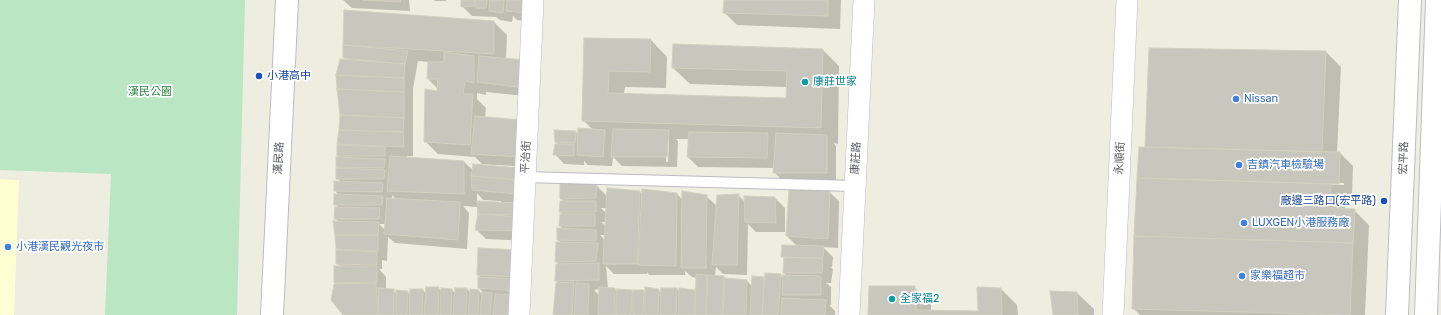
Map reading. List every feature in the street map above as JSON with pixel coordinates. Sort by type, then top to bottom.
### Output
[{"type":"street","name":"漢民路","points":[[272,315],[287,0]]},
{"type":"street","name":"平治街","points":[[519,315],[533,0]]},
{"type":"street","name":"康莊路","points":[[849,315],[864,0]]},
{"type":"street","name":"永順街","points":[[1113,315],[1127,0]]},
{"type":"street","name":"宏平路","points":[[1397,315],[1410,0]]},
{"type":"street","points":[[1426,315],[1438,0]]},
{"type":"lane","points":[[525,177],[855,186]]},
{"type":"shaded area","name":"小港漢民觀光夜市","points":[[0,179],[19,180],[14,315],[0,315]]},
{"type":"green space","name":"漢民公園","points":[[0,0],[245,0],[237,315],[105,315],[111,174],[0,170]]},
{"type":"building","points":[[363,0],[400,0],[401,2]]},
{"type":"building","points":[[461,0],[475,0],[475,6],[461,7]]},
{"type":"building","points":[[476,0],[487,0],[486,8],[476,8]]},
{"type":"building","points":[[490,0],[504,0],[503,13],[489,11]]},
{"type":"building","points":[[507,0],[525,0],[525,13],[506,11]]},
{"type":"building","points":[[724,0],[828,0],[828,16],[723,13]]},
{"type":"building","points":[[344,10],[494,21],[494,54],[343,45]]},
{"type":"building","name":"康莊世家","points":[[584,38],[651,39],[650,72],[609,71],[608,93],[786,98],[787,71],[672,68],[673,44],[823,49],[821,128],[582,121]]},
{"type":"building","points":[[343,45],[408,51],[405,64],[343,58]]},
{"type":"building","name":"Nissan","points":[[1149,48],[1326,51],[1322,152],[1145,147]]},
{"type":"building","points":[[444,52],[474,56],[474,83],[465,81],[463,94],[473,94],[470,145],[424,142],[425,89],[437,91],[438,79],[427,79],[428,62],[444,62]]},
{"type":"building","points":[[479,56],[525,60],[525,88],[477,82]]},
{"type":"building","points":[[340,59],[405,64],[404,78],[336,75]]},
{"type":"building","points":[[336,75],[404,78],[404,92],[337,89]]},
{"type":"building","points":[[337,89],[404,92],[404,118],[340,115]]},
{"type":"building","points":[[340,115],[404,118],[403,132],[339,130]]},
{"type":"building","points":[[475,116],[521,120],[520,157],[471,154]]},
{"type":"building","points":[[578,128],[605,130],[603,157],[577,155]]},
{"type":"building","points":[[613,129],[669,130],[667,157],[611,157]]},
{"type":"building","points":[[339,130],[403,132],[404,147],[337,144]]},
{"type":"building","points":[[554,130],[576,131],[575,143],[555,142]]},
{"type":"building","points":[[689,132],[768,133],[767,158],[687,157]]},
{"type":"building","points":[[776,133],[827,135],[827,173],[773,173]]},
{"type":"building","points":[[555,144],[574,144],[574,156],[553,155]]},
{"type":"building","points":[[337,145],[385,147],[385,156],[337,156]]},
{"type":"building","name":"吉鎮汽車檢驗場","points":[[1139,147],[1340,152],[1339,184],[1137,178]]},
{"type":"building","points":[[390,156],[464,161],[464,194],[387,191]]},
{"type":"building","points":[[336,157],[385,159],[384,168],[336,167]]},
{"type":"building","points":[[473,164],[520,168],[519,180],[471,176]]},
{"type":"building","points":[[336,168],[385,170],[384,179],[336,179]]},
{"type":"building","points":[[471,176],[519,180],[519,194],[472,190]]},
{"type":"building","name":"LUXGEN小港服務廠","points":[[1137,178],[1331,184],[1330,208],[1355,209],[1353,243],[1134,236]]},
{"type":"building","points":[[334,181],[383,183],[382,192],[334,191]]},
{"type":"building","points":[[560,183],[597,184],[596,198],[560,199]]},
{"type":"building","points":[[607,188],[640,191],[637,264],[603,264]]},
{"type":"building","points":[[642,189],[677,193],[676,266],[638,265]]},
{"type":"building","points":[[789,189],[830,191],[828,239],[786,236]]},
{"type":"building","points":[[682,191],[707,195],[706,268],[681,268]]},
{"type":"building","points":[[334,194],[383,196],[382,205],[334,205]]},
{"type":"building","points":[[739,194],[737,265],[712,265],[717,195]]},
{"type":"building","points":[[744,196],[775,197],[776,223],[745,222]]},
{"type":"building","points":[[387,198],[460,202],[458,240],[384,234]]},
{"type":"building","points":[[477,201],[517,203],[517,215],[478,214]]},
{"type":"building","points":[[560,201],[596,201],[596,212],[559,212]]},
{"type":"building","points":[[335,207],[380,208],[379,219],[334,219]]},
{"type":"building","points":[[478,214],[522,217],[520,231],[475,230]]},
{"type":"building","points":[[560,214],[595,214],[595,226],[559,226]]},
{"type":"building","points":[[333,221],[379,222],[378,235],[335,235]]},
{"type":"building","points":[[557,228],[596,230],[596,241],[557,240]]},
{"type":"building","points":[[335,235],[378,235],[378,251],[336,249]]},
{"type":"building","name":"家樂福超市","points":[[1134,236],[1353,243],[1350,315],[1132,309]]},
{"type":"building","points":[[556,242],[598,243],[596,261],[555,262]]},
{"type":"building","points":[[782,245],[824,246],[823,258],[781,257]]},
{"type":"building","points":[[478,248],[519,250],[517,277],[477,275]]},
{"type":"building","points":[[336,250],[377,252],[377,265],[336,264]]},
{"type":"building","points":[[784,257],[823,259],[822,273],[783,273]]},
{"type":"building","points":[[599,263],[599,280],[555,281],[556,264]]},
{"type":"building","points":[[334,266],[377,266],[377,282],[334,283]]},
{"type":"building","points":[[765,273],[781,274],[778,315],[762,315]]},
{"type":"building","points":[[696,274],[707,275],[706,315],[695,315]]},
{"type":"building","points":[[708,275],[724,276],[722,315],[706,315]]},
{"type":"building","points":[[783,275],[821,276],[821,295],[782,295]]},
{"type":"building","points":[[752,276],[764,277],[762,315],[750,315]]},
{"type":"building","points":[[478,277],[517,279],[517,291],[478,288]]},
{"type":"building","points":[[725,278],[747,280],[746,315],[723,315]]},
{"type":"building","points":[[574,282],[572,315],[553,315],[556,283]]},
{"type":"building","points":[[376,283],[378,315],[343,315],[331,300],[334,284]]},
{"type":"building","points":[[576,283],[589,284],[588,315],[574,315]]},
{"type":"building","name":"全家福2","points":[[869,286],[915,286],[916,310],[978,311],[977,287],[1001,288],[1002,315],[868,315]]},
{"type":"building","points":[[426,287],[439,287],[438,315],[424,315]]},
{"type":"building","points":[[599,287],[615,288],[615,315],[598,315]]},
{"type":"building","points":[[645,287],[659,289],[658,315],[645,315]]},
{"type":"building","points":[[378,288],[394,289],[394,315],[379,315]]},
{"type":"building","points":[[441,288],[452,289],[451,315],[440,315]]},
{"type":"building","points":[[455,288],[467,288],[466,315],[453,315]]},
{"type":"building","points":[[661,288],[677,288],[676,315],[660,315]]},
{"type":"building","points":[[679,288],[695,290],[694,315],[678,315]]},
{"type":"building","points":[[410,289],[423,289],[422,315],[409,315]]},
{"type":"building","points":[[470,289],[479,290],[478,315],[468,315]]},
{"type":"building","points":[[617,289],[632,290],[631,315],[616,315]]},
{"type":"building","points":[[396,290],[408,291],[407,315],[396,315]]},
{"type":"building","points":[[633,290],[644,290],[643,315],[633,315]]},
{"type":"building","points":[[1050,291],[1077,292],[1078,315],[1053,315]]},
{"type":"building","points":[[482,292],[492,293],[490,315],[480,315]]},
{"type":"building","points":[[495,294],[516,295],[515,315],[493,315]]},
{"type":"building","points":[[782,298],[826,300],[825,315],[781,315]]},
{"type":"place","name":"小港高中","points":[[259,76]]},
{"type":"place","name":"康莊世家","points":[[805,82]]},
{"type":"place","name":"Nissan","points":[[1236,99]]},
{"type":"place","name":"吉鎮汽車檢驗場","points":[[1239,165]]},
{"type":"place","name":"廠邊三路口(宏平路)","points":[[1384,201]]},
{"type":"place","name":"LUXGEN小港服務廠","points":[[1244,223]]},
{"type":"place","name":"小港漢民觀光夜市","points":[[8,247]]},
{"type":"place","name":"家樂福超市","points":[[1242,276]]},
{"type":"place","name":"全家福2","points":[[892,299]]}]
